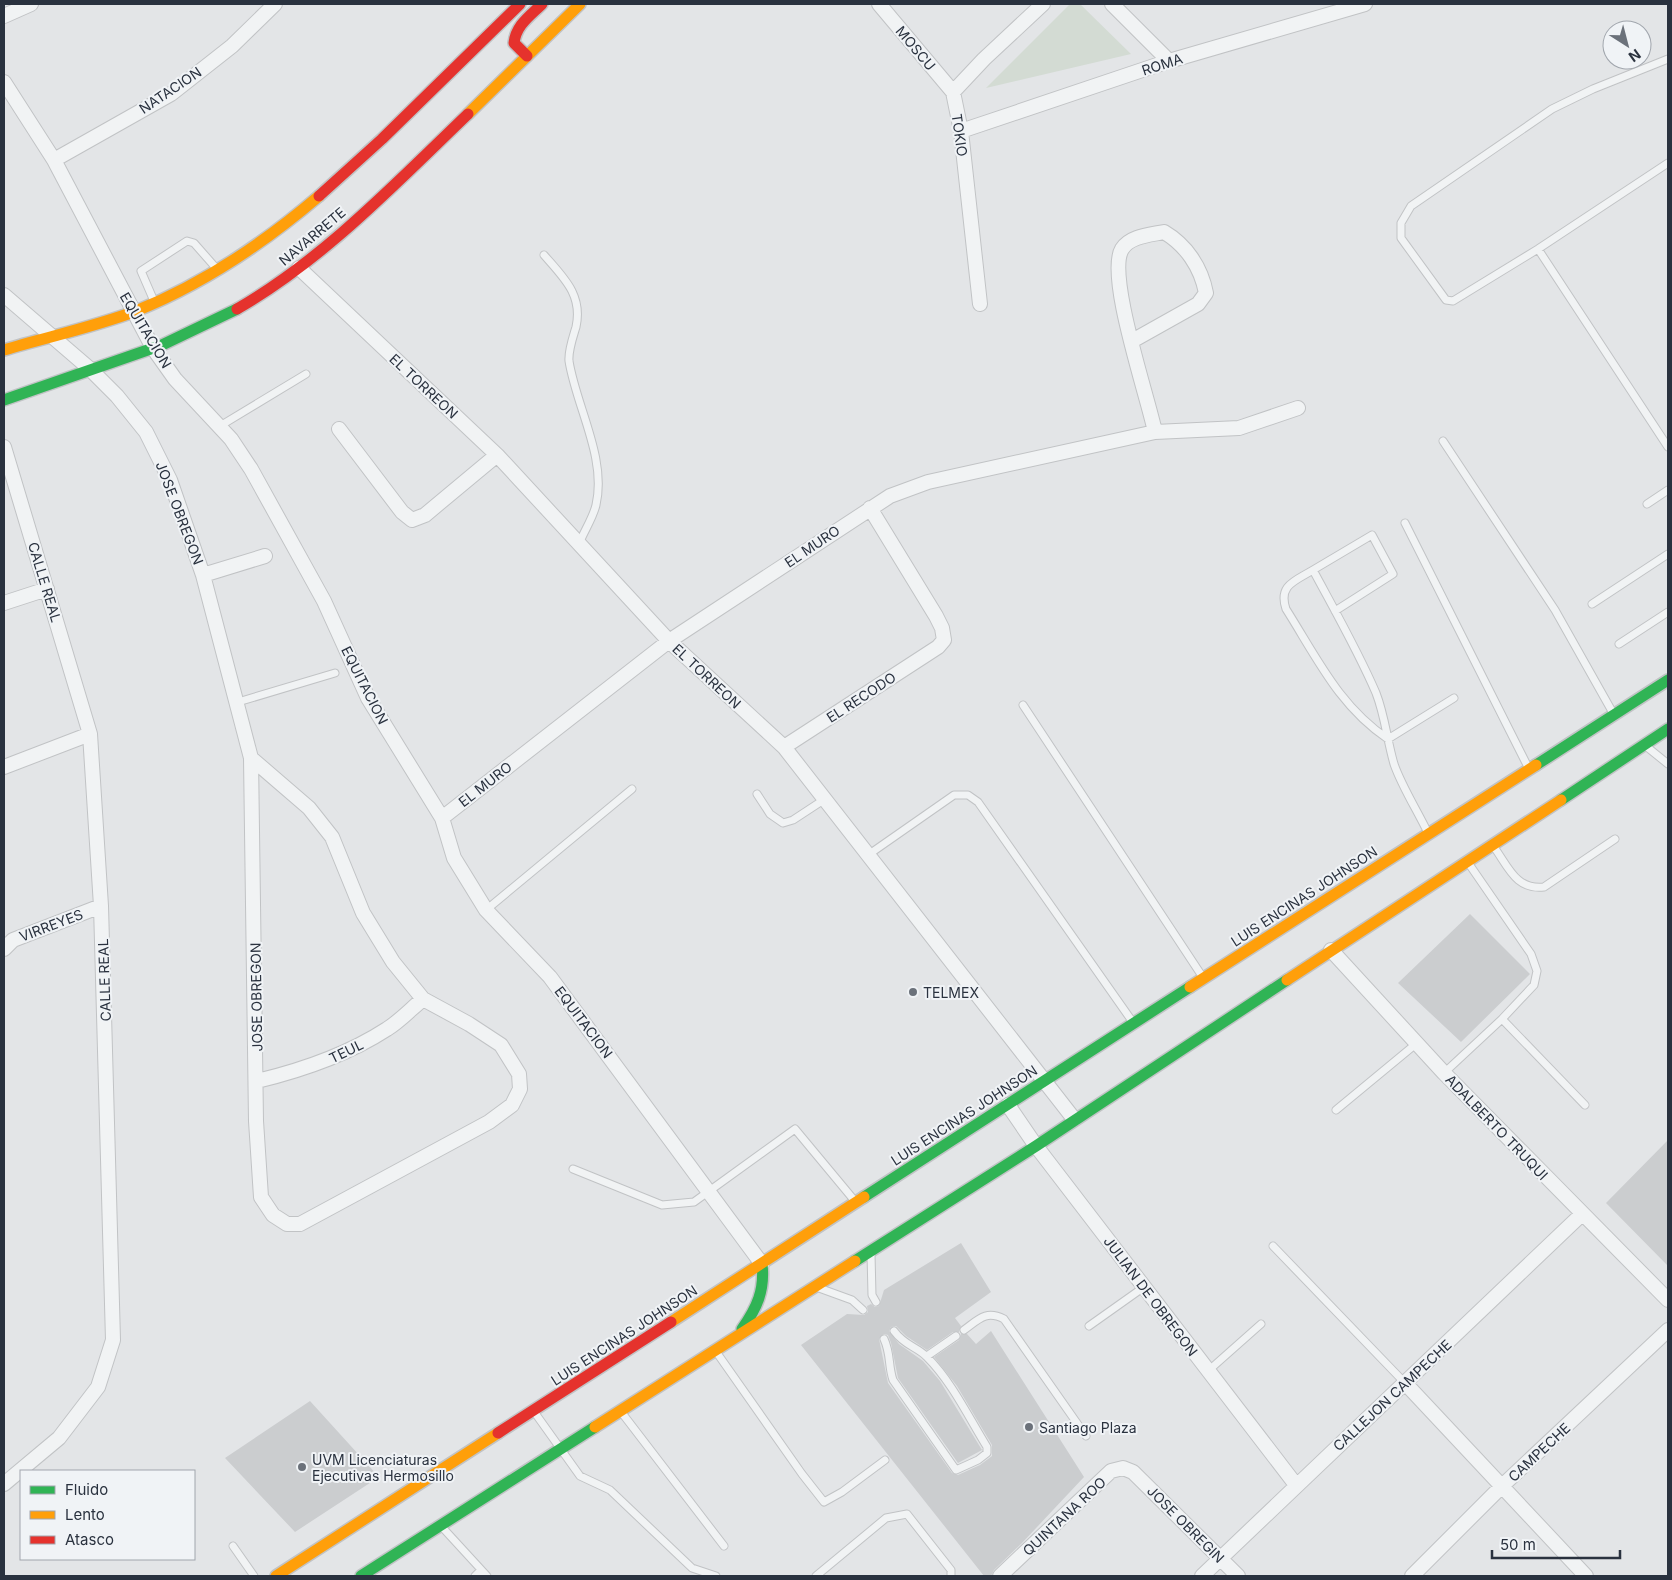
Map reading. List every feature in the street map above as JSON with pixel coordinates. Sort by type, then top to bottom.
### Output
[{"type":"main road","name":"NAVARRETE","points":[[4,350],[133,312],[155,303],[218,270],[274,234],[329,188],[520,4]]},
{"type":"main road","points":[[527,56],[514,43],[514,35],[521,24],[542,4]]},
{"type":"main road","name":"NAVARRETE","points":[[4,400],[153,348],[213,322],[265,292],[299,268],[362,214],[580,4]]},
{"type":"main road","name":"LUIS ENCINAS JOHNSON","points":[[276,1576],[1668,680]]},
{"type":"main road","points":[[361,1576],[1036,1146],[1668,729]]},
{"type":"main road","points":[[737,1335],[754,1312],[765,1283],[762,1264]]},
{"type":"street","points":[[4,16],[31,4]]},
{"type":"street","name":"NATACION","points":[[54,160],[171,94],[232,46],[275,4]]},
{"type":"street","name":"MOSCU","points":[[879,4],[953,92]]},
{"type":"street","points":[[953,92],[984,59],[1043,4]]},
{"type":"street","points":[[1112,4],[1169,61]]},
{"type":"street","name":"ROMA","points":[[961,131],[1169,61],[1337,8],[1365,4]]},
{"type":"street","name":"EQUITACION","points":[[4,82],[54,160],[153,348],[175,379],[231,439],[251,469],[324,601],[368,698],[442,818],[454,858],[486,910],[550,977],[762,1264]]},
{"type":"street","name":"TOKIO","points":[[953,92],[961,131],[980,304]]},
{"type":"street","points":[[1132,341],[1198,304],[1206,293],[1204,284],[1187,250],[1164,232],[1136,238],[1123,248],[1118,260],[1123,310],[1155,432]]},
{"type":"street","name":"EL TORREON","points":[[299,268],[497,455],[669,641],[784,747],[1074,1120]]},
{"type":"street","name":"JOSE OBREGON","points":[[4,295],[90,369],[117,396],[146,432],[170,480],[204,574],[251,758],[257,1080],[256,1121],[261,1197],[273,1215],[287,1224],[300,1224],[488,1122],[512,1105],[520,1089],[519,1074],[501,1045],[469,1024],[423,999]]},
{"type":"street","name":"EL MURO","points":[[442,818],[669,641],[890,496],[928,482],[1155,432],[1239,428],[1298,408]]},
{"type":"street","points":[[339,430],[402,512],[412,520],[426,515],[497,455]]},
{"type":"street","name":"CALLE REAL","points":[[4,447],[90,734],[101,906],[113,1340],[98,1387],[59,1438],[21,1470]]},
{"type":"street","name":"EL RECODO","points":[[784,747],[938,648],[944,640],[942,628],[870,508]]},
{"type":"street","points":[[204,574],[265,556]]},
{"type":"street","points":[[4,603],[47,589]]},
{"type":"street","points":[[4,767],[90,734]]},
{"type":"street","points":[[251,758],[309,808],[332,837],[362,913],[393,962],[423,999]]},
{"type":"street","name":"VIRREYES","points":[[4,949],[13,940],[101,906]]},
{"type":"street","name":"ADALBERTO TRUQUI","points":[[1331,950],[1444,1073],[1668,1300]]},
{"type":"street","name":"TEUL","points":[[257,1080],[292,1073],[334,1058],[388,1029],[423,999]]},
{"type":"street","name":"JULIAN DE OBREGON","points":[[1008,1105],[1036,1146],[1296,1485]]},
{"type":"street","name":"CALLEJON CAMPECHE","points":[[1202,1576],[1582,1214]]},
{"type":"street","name":"CAMPECHE","points":[[1412,1576],[1502,1486],[1668,1330]]},
{"type":"street","points":[[1405,1383],[1586,1576]]},
{"type":"street","name":"QUINTANA ROO","points":[[1000,1576],[1112,1472],[1123,1468],[1134,1472]]},
{"type":"street","name":"CALLE REAL","points":[[4,1484],[20,1471]]},
{"type":"street","name":"JOSE OBREGIN","points":[[1134,1472],[1238,1576]]},
{"type":"lane","points":[[1668,58],[1593,89],[1552,109],[1418,200],[1411,206],[1401,223],[1401,238],[1446,300],[1453,301],[1538,249],[1668,163]]},
{"type":"lane","points":[[155,303],[142,271],[187,241],[194,243],[218,270]]},
{"type":"lane","points":[[1538,249],[1668,447]]},
{"type":"lane","points":[[544,255],[572,288],[579,315],[569,358],[574,386],[592,436],[597,476],[596,505],[579,544]]},
{"type":"lane","points":[[220,426],[306,374]]},
{"type":"lane","points":[[1443,441],[1555,610],[1614,716]]},
{"type":"lane","points":[[1648,504],[1668,490]]},
{"type":"lane","points":[[1405,523],[1530,770]]},
{"type":"lane","points":[[1335,611],[1393,574],[1372,535],[1289,584],[1283,598],[1286,609],[1342,699],[1366,724],[1388,739]]},
{"type":"lane","points":[[1592,604],[1668,554]]},
{"type":"lane","points":[[1313,570],[1357,651],[1384,715],[1395,766],[1429,834]]},
{"type":"lane","points":[[1619,644],[1668,612]]},
{"type":"lane","points":[[238,702],[336,673]]},
{"type":"lane","points":[[1388,739],[1454,698]]},
{"type":"lane","points":[[1023,705],[1204,978]]},
{"type":"lane","points":[[1645,745],[1668,764]]},
{"type":"lane","points":[[486,910],[632,789]]},
{"type":"lane","points":[[757,794],[770,814],[784,823],[793,820],[825,799]]},
{"type":"lane","points":[[868,855],[954,795],[968,795],[978,802],[1134,1023]]},
{"type":"lane","points":[[1492,845],[1520,883],[1530,888],[1544,887],[1615,839]]},
{"type":"lane","points":[[1444,1073],[1534,986],[1537,971],[1531,954],[1467,862]]},
{"type":"lane","points":[[1502,1019],[1585,1105]]},
{"type":"lane","points":[[1336,1110],[1417,1043]]},
{"type":"lane","points":[[573,1169],[662,1205],[694,1202],[795,1130],[856,1203]]},
{"type":"lane","points":[[1272,1246],[1405,1383]]},
{"type":"lane","points":[[871,1250],[872,1295],[876,1302]]},
{"type":"lane","points":[[814,1286],[852,1300],[863,1310]]},
{"type":"lane","points":[[1089,1326],[1144,1287]]},
{"type":"lane","points":[[964,1330],[982,1317],[993,1314],[1004,1319],[1086,1436]]},
{"type":"lane","points":[[1208,1371],[1261,1324]]},
{"type":"lane","points":[[884,1339],[890,1353],[889,1368],[893,1380],[956,1470],[963,1469],[987,1453],[987,1448],[946,1382],[927,1356],[903,1342],[894,1331]]},
{"type":"lane","points":[[927,1356],[956,1336]]},
{"type":"lane","points":[[890,1353],[903,1342]]},
{"type":"lane","points":[[715,1350],[802,1474],[824,1502],[842,1492],[885,1460]]},
{"type":"lane","points":[[534,1411],[559,1449],[580,1476],[610,1490],[692,1568],[716,1576]]},
{"type":"lane","points":[[621,1411],[724,1546]]},
{"type":"lane","points":[[816,1576],[886,1518],[907,1514],[951,1570],[951,1576]]},
{"type":"lane","points":[[441,1526],[487,1576]]},
{"type":"lane","points":[[233,1546],[254,1576]]},
{"type":"lane","points":[[475,1576],[481,1570]]},
{"type":"shaded area","points":[[1070,4],[1080,4],[1131,54],[986,88]]},
{"type":"building","points":[[1470,914],[1530,974],[1461,1042],[1398,983]]},
{"type":"building","points":[[1668,1140],[1668,1266],[1606,1203]]},
{"type":"building","name":"Santiago Plaza","points":[[961,1243],[991,1292],[955,1318],[961,1326],[959,1332],[953,1332],[927,1350],[906,1336],[896,1326],[891,1327],[889,1331],[899,1344],[923,1361],[940,1381],[982,1450],[958,1463],[898,1378],[891,1343],[888,1335],[884,1334],[879,1339],[888,1383],[952,1473],[958,1475],[980,1465],[992,1456],[992,1445],[957,1386],[934,1357],[959,1340],[961,1334],[967,1334],[976,1344],[991,1331],[1084,1477],[994,1570],[991,1576],[984,1576],[801,1345],[847,1314],[864,1315],[868,1312],[867,1306],[871,1304],[875,1307],[879,1306],[884,1290]]},
{"type":"building","name":"UVM Licenciaturas Ejecutivas Hermosillo","points":[[310,1401],[379,1477],[295,1532],[225,1458]]},
{"type":"traffic: fast","points":[[4,400],[162,345],[237,309]]},
{"type":"traffic: fast","points":[[1536,765],[1668,680]]},
{"type":"traffic: fast","points":[[1561,800],[1668,729]]},
{"type":"traffic: fast","points":[[855,1261],[1036,1146],[1287,980]]},
{"type":"traffic: fast","points":[[864,1197],[1190,987]]},
{"type":"traffic: fast","points":[[742,1329],[752,1314],[759,1298],[763,1273],[762,1264]]},
{"type":"traffic: fast","points":[[361,1576],[595,1427]]},
{"type":"traffic: slow","points":[[468,114],[580,4]]},
{"type":"traffic: slow","points":[[4,350],[104,322],[161,300],[209,275],[255,246],[319,196]]},
{"type":"traffic: slow","points":[[1190,987],[1536,765]]},
{"type":"traffic: slow","points":[[1287,980],[1561,800]]},
{"type":"traffic: slow","points":[[671,1322],[864,1197]]},
{"type":"traffic: slow","points":[[595,1427],[855,1261]]},
{"type":"traffic: slow","points":[[276,1576],[498,1433]]},
{"type":"traffic: jam","points":[[319,196],[382,139],[520,4]]},
{"type":"traffic: jam","points":[[527,56],[514,43],[515,37],[524,21],[542,4]]},
{"type":"traffic: jam","points":[[237,309],[269,289],[329,244],[386,193],[468,114]]},
{"type":"traffic: jam","points":[[498,1433],[671,1322]]},
{"type":"place","name":"TELMEX","points":[[913,992]]},
{"type":"place","name":"Santiago Plaza","points":[[1029,1427]]},
{"type":"place","name":"UVM Licenciaturas Ejecutivas Hermosillo","points":[[302,1467]]}]
